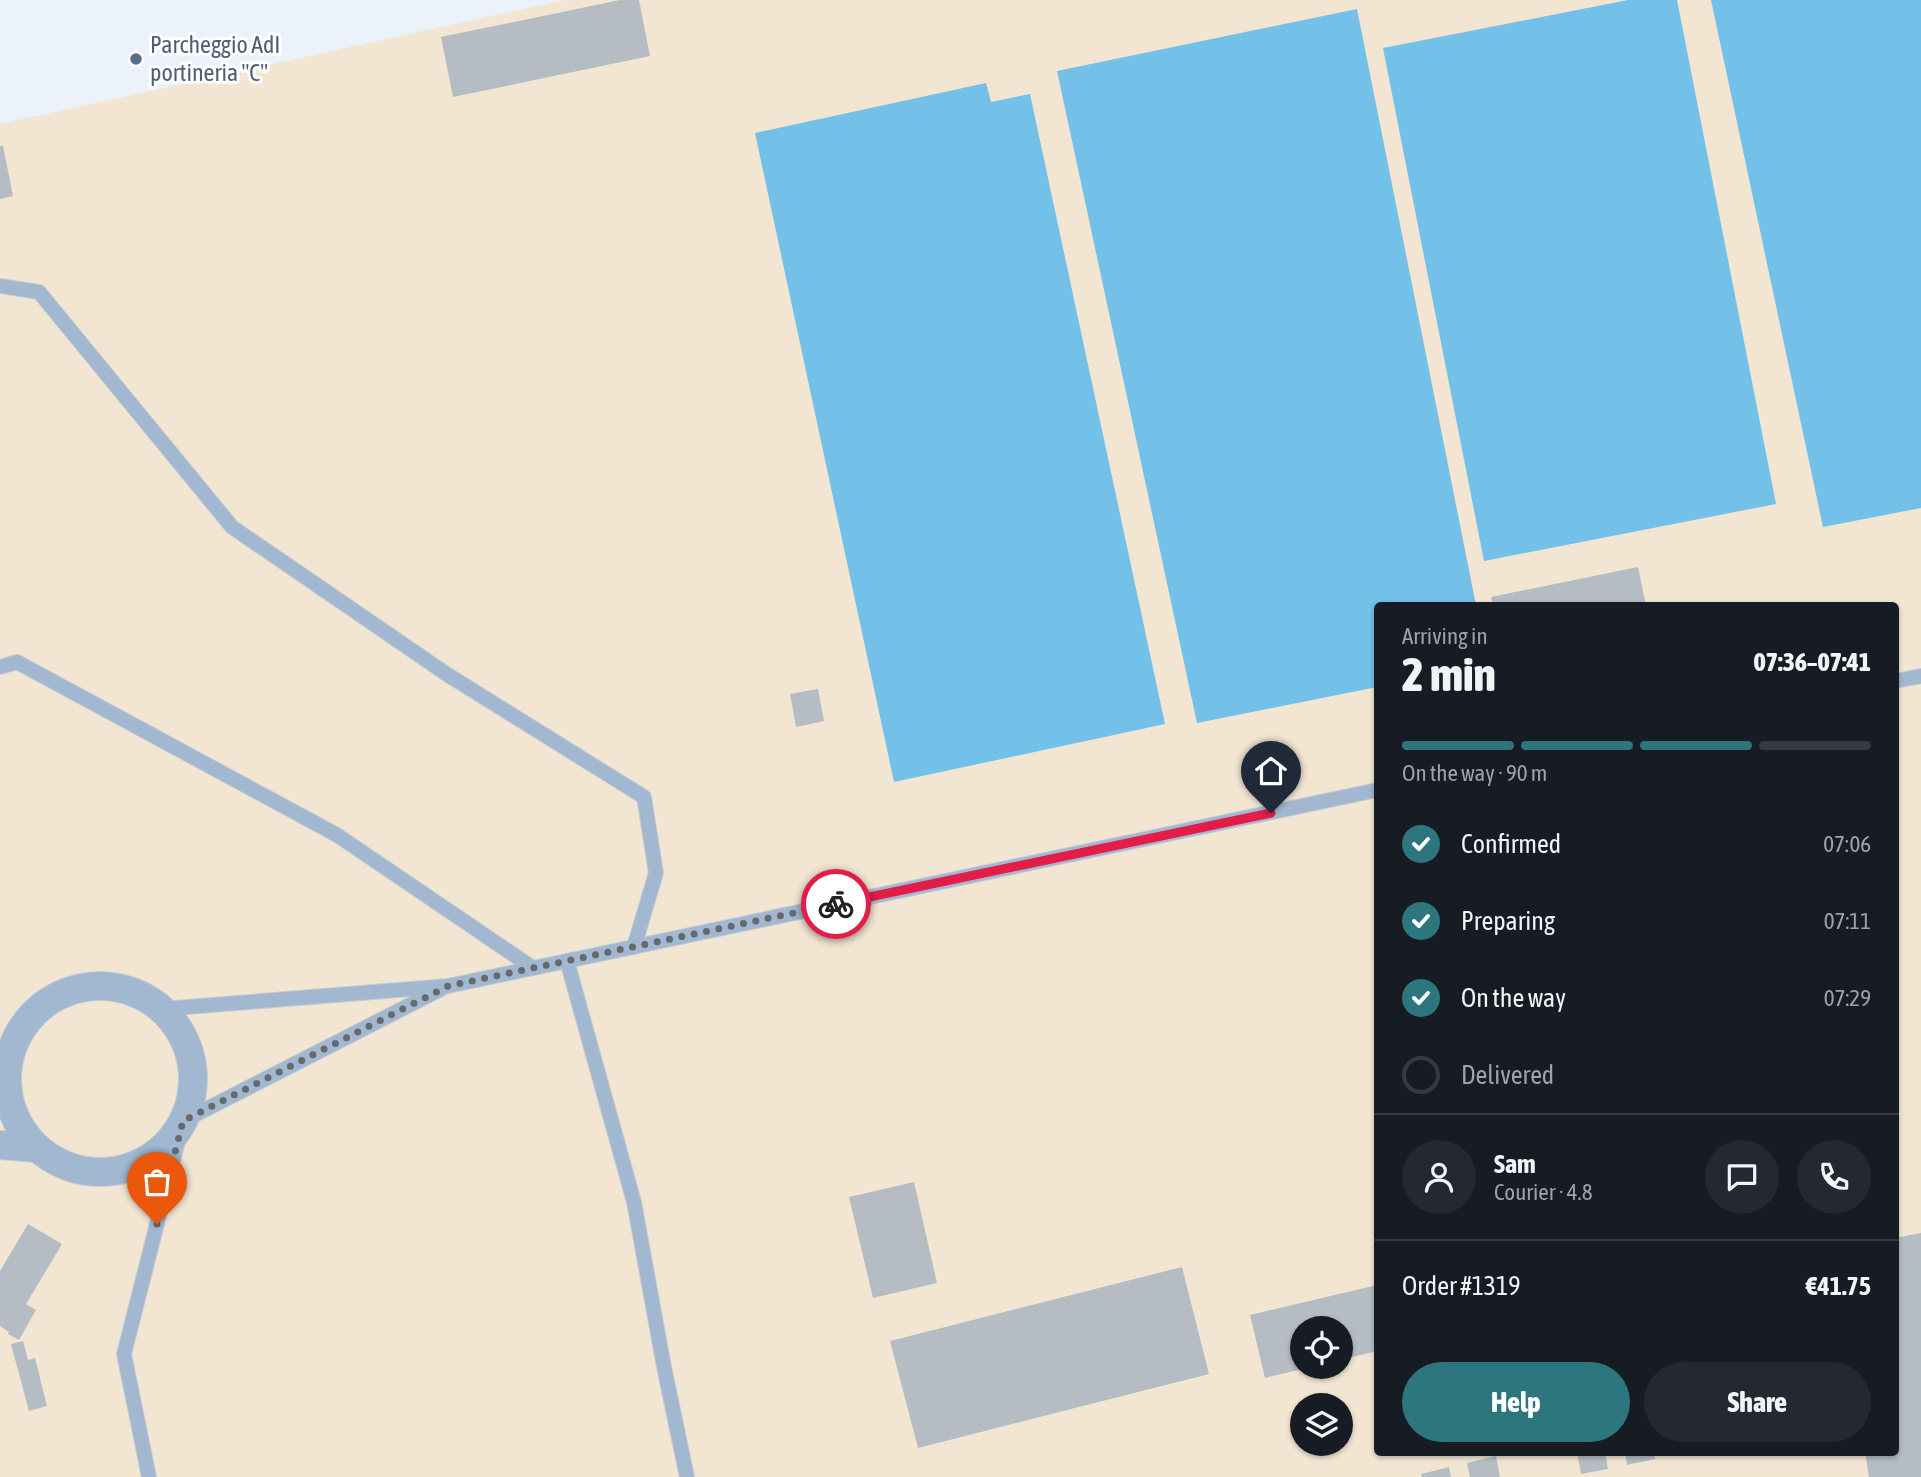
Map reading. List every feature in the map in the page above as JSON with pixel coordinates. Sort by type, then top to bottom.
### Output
[{"type":"street","points":[[94,985],[119,987],[142,995],[162,1009],[178,1028],[189,1050],[193,1074],[191,1098],[183,1121],[170,1141],[151,1157],[129,1168],[105,1172],[81,1170],[58,1162],[37,1148],[21,1130],[11,1108],[6,1083],[8,1040],[48,1000],[70,990],[94,985]]},
{"type":"street","points":[[0,1145],[37,1148]]},
{"type":"lane","points":[[0,286],[39,292],[232,527],[448,676],[644,797],[656,873],[634,947]]},
{"type":"lane","points":[[0,667],[17,663],[337,835],[533,968]]},
{"type":"lane","points":[[1899,680],[1921,676]]},
{"type":"lane","points":[[162,1009],[448,986],[1374,791]]},
{"type":"lane","points":[[567,961],[634,1202],[687,1477]]},
{"type":"lane","points":[[149,1477],[124,1354],[183,1121],[448,986]]},
{"type":"shaded area","points":[[564,0],[1921,0],[1921,1477],[0,1477],[0,124]]},
{"type":"water","points":[[1628,0],[1677,0],[1776,504],[1484,561],[1383,48]]},
{"type":"water","points":[[1711,0],[1921,0],[1921,508],[1823,527]]},
{"type":"water","points":[[1357,9],[1475,602],[1374,602],[1374,688],[1197,723],[1057,71]]},
{"type":"water","points":[[986,83],[991,102],[1030,94],[1165,724],[894,782],[755,133]]},
{"type":"building","points":[[620,0],[639,0],[650,56],[453,97],[441,37]]},
{"type":"building","points":[[0,146],[3,146],[13,196],[0,199]]},
{"type":"building","points":[[1638,567],[1645,602],[1492,602],[1491,597]]},
{"type":"building","points":[[818,689],[824,721],[796,727],[790,694]]},
{"type":"building","points":[[914,1182],[937,1283],[873,1298],[849,1197]]},
{"type":"building","points":[[28,1224],[62,1244],[26,1304],[36,1310],[19,1340],[0,1326],[0,1271]]},
{"type":"building","points":[[1921,1233],[1921,1477],[1869,1477],[1866,1456],[1899,1456],[1899,1237]]},
{"type":"building","points":[[1182,1267],[1209,1374],[918,1448],[890,1341]]},
{"type":"building","points":[[1374,1286],[1374,1352],[1353,1357],[1353,1316],[1290,1316],[1290,1372],[1265,1378],[1250,1315]]},
{"type":"building","points":[[23,1341],[28,1360],[35,1358],[47,1406],[29,1411],[11,1344]]},
{"type":"building","points":[[1496,1456],[1500,1477],[1470,1477],[1467,1463]]},
{"type":"building","points":[[1578,1456],[1606,1456],[1608,1469],[1581,1474]]},
{"type":"building","points":[[1626,1456],[1655,1456],[1655,1459],[1627,1465]]},
{"type":"building","points":[[1449,1467],[1451,1477],[1422,1477],[1421,1474]]},
{"type":"way so far","points":[[157,1224],[183,1121],[448,986],[836,904]]},
{"type":"place","name":"Parcheggio AdI portineria \"C\"","points":[[136,59]]},
{"type":"route","points":[[836,904],[1271,813]]}]
